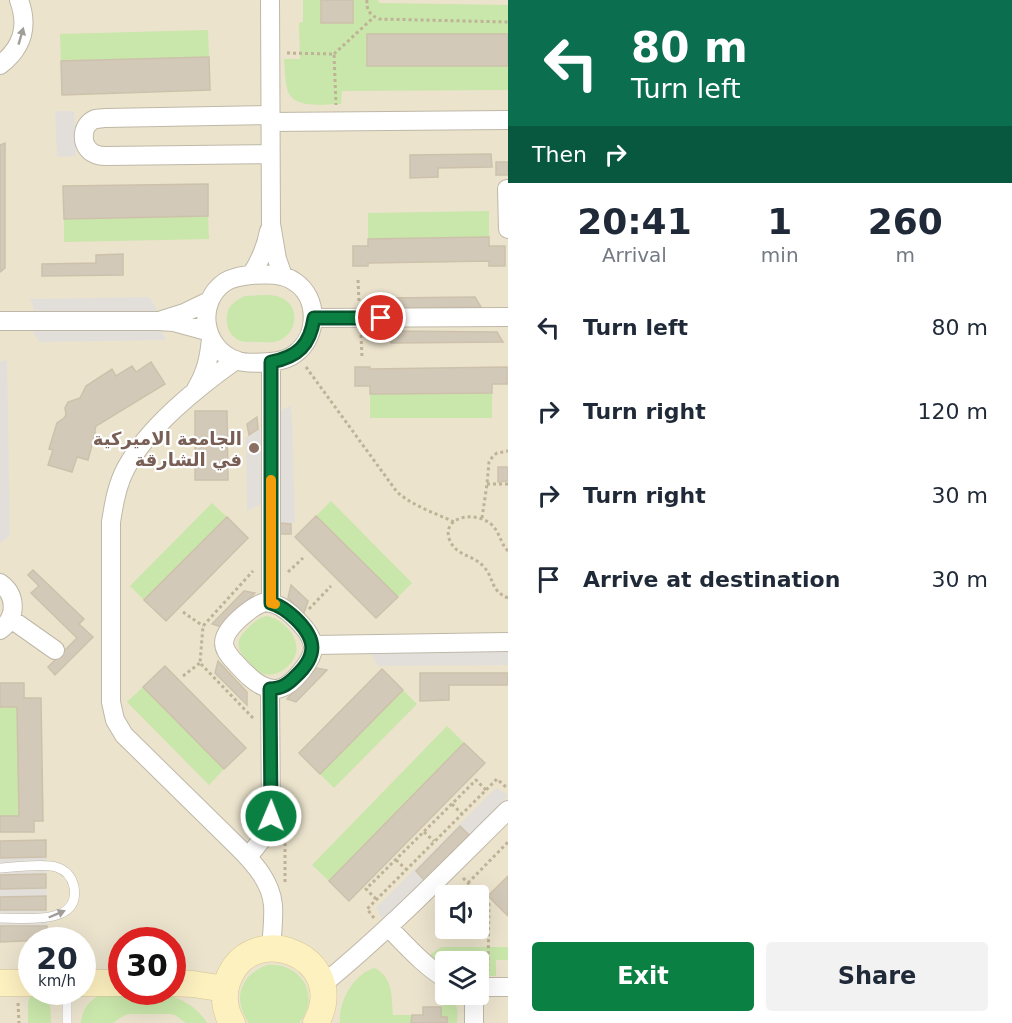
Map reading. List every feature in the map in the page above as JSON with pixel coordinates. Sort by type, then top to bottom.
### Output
[{"type":"street","points":[[0,65],[10,57],[23,34],[23,9],[19,0]]},
{"type":"street","points":[[270,0],[271,224],[275,250],[283,276]]},
{"type":"street","points":[[270,154],[96,155],[88,150],[84,141],[84,132],[88,124],[96,119],[105,118],[270,118],[336,121],[508,120]]},
{"type":"street","points":[[507,189],[508,229]]},
{"type":"street","points":[[251,275],[261,259],[271,224]]},
{"type":"street","points":[[0,321],[174,322],[209,335],[217,348],[236,360],[253,363],[271,362],[284,360],[306,344],[312,331],[314,318],[312,304],[306,291],[295,281],[283,276],[238,276],[226,281],[216,290],[209,302],[207,311],[209,335],[209,358],[194,391]]},
{"type":"street","points":[[158,321],[209,302]]},
{"type":"street","points":[[314,318],[508,317]]},
{"type":"street","points":[[236,360],[194,391],[139,447],[125,470],[116,495],[111,522],[111,702],[115,720],[124,735],[257,867],[273,904],[271,948]]},
{"type":"street","points":[[271,362],[271,603]]},
{"type":"street","points":[[0,583],[13,600],[14,610],[5,624],[55,650]]},
{"type":"street","points":[[265,602],[284,608],[297,621],[309,634],[313,645],[312,652],[309,661],[299,673],[280,688],[270,689],[256,683],[226,651],[224,644],[226,635],[257,604],[265,602]]},
{"type":"street","points":[[313,645],[508,642]]},
{"type":"street","points":[[248,857],[262,838],[271,816],[270,689]]},
{"type":"street","points":[[322,985],[354,959],[382,923],[451,866],[508,810]]},
{"type":"street","points":[[382,923],[435,971]]},
{"type":"street","points":[[232,1023],[225,1005],[225,989],[228,979],[241,961],[250,954],[271,948],[285,949],[298,954],[317,972],[324,1000],[320,1021]]},
{"type":"street","points":[[0,983],[18,983]]},
{"type":"street","points":[[186,984],[225,989]]},
{"type":"street","points":[[489,989],[508,987]]},
{"type":"street","points":[[474,1023],[477,1005]]},
{"type":"lane","points":[[0,867],[55,866],[72,879],[75,890],[68,910],[58,916],[0,918]]},
{"type":"lane","points":[[67,1005],[68,1023]]},
{"type":"path","points":[[367,0],[368,9],[379,20],[508,22]]},
{"type":"path","points":[[270,52],[334,54],[374,17]]},
{"type":"path","points":[[334,54],[336,121]]},
{"type":"path","points":[[296,353],[397,492],[407,500],[454,522]]},
{"type":"path","points":[[482,518],[490,459],[497,453],[508,451]]},
{"type":"path","points":[[487,484],[508,484]]},
{"type":"path","points":[[508,551],[500,540],[498,532],[482,518],[471,516],[459,518],[451,525],[449,536],[453,546],[466,557],[473,558],[485,567],[494,589],[508,598]]},
{"type":"path","points":[[297,621],[331,586]]},
{"type":"path","points":[[183,612],[203,626]]},
{"type":"path","points":[[183,676],[200,663]]},
{"type":"path","points":[[382,923],[367,909],[376,899],[497,779],[506,787],[508,785]]},
{"type":"path","points":[[376,899],[366,889],[476,780],[486,790]]},
{"type":"path","points":[[452,804],[462,814]]},
{"type":"path","points":[[424,832],[434,842]]},
{"type":"path","points":[[468,883],[508,842]]},
{"type":"path","points":[[396,860],[406,869]]},
{"type":"path","points":[[451,866],[489,904],[484,951]]},
{"type":"shaded area","name":"الجامعة الاميركية في الشارقة","points":[[0,0],[508,0],[508,1023],[0,1023]]},
{"type":"shaded area","points":[[55,111],[74,111],[76,156],[57,157]]},
{"type":"shaded area","points":[[149,297],[158,311],[35,312],[30,299]]},
{"type":"shaded area","points":[[160,328],[166,340],[39,342],[32,330]]},
{"type":"shaded area","points":[[7,359],[10,536],[0,543],[0,362]]},
{"type":"shaded area","points":[[290,406],[295,523],[281,523],[278,412]]},
{"type":"shaded area","points":[[260,429],[262,503],[247,511],[246,437]]},
{"type":"shaded area","points":[[508,650],[508,665],[378,666],[370,652]]},
{"type":"shaded area","points":[[496,788],[508,796],[384,921],[376,908]]},
{"type":"shaded area","points":[[46,840],[47,927],[18,927],[18,941],[0,942],[0,841]]},
{"type":"green space","points":[[303,0],[321,0],[321,23],[353,0],[378,0],[379,3],[508,5],[508,34],[368,34],[367,66],[508,66],[508,90],[342,91],[341,104],[301,103],[290,95],[286,85],[284,59],[300,59],[299,23],[303,22]]},
{"type":"green space","points":[[208,30],[209,57],[61,61],[60,34]]},
{"type":"green space","points":[[489,211],[489,237],[368,239],[368,213]]},
{"type":"green space","points":[[208,216],[209,239],[64,242],[64,219]]},
{"type":"green space","points":[[245,296],[274,296],[288,302],[294,314],[293,327],[289,333],[278,341],[271,342],[243,342],[233,337],[227,325],[228,311],[235,302]]},
{"type":"green space","points":[[492,393],[492,418],[370,418],[370,394]]},
{"type":"green space","points":[[331,501],[412,583],[398,597],[316,516]]},
{"type":"green space","points":[[212,503],[227,517],[144,600],[130,586]]},
{"type":"green space","points":[[266,616],[279,621],[290,630],[296,643],[295,656],[289,665],[271,675],[257,670],[242,655],[239,647],[243,634],[256,621]]},
{"type":"green space","points":[[143,687],[224,769],[209,785],[127,702]]},
{"type":"green space","points":[[403,690],[417,704],[334,788],[320,774]]},
{"type":"green space","points":[[0,707],[17,707],[19,816],[0,816]]},
{"type":"green space","points":[[447,726],[464,743],[329,881],[312,865]]},
{"type":"green space","points":[[441,947],[508,947],[508,960],[496,960],[496,976],[489,976],[489,951],[436,951]]},
{"type":"green space","points":[[267,965],[290,969],[304,983],[308,992],[308,1002],[306,1013],[299,1023],[249,1023],[244,1014],[240,997],[245,982],[250,975]]},
{"type":"green space","points":[[375,968],[386,977],[389,983],[393,1015],[412,1015],[411,1023],[340,1023],[342,1006],[354,982],[367,971]]},
{"type":"green space","points":[[108,992],[108,1005],[186,1005],[186,1003],[198,1011],[207,1023],[186,1023],[175,1015],[169,1014],[129,1014],[113,1023],[81,1023],[86,1007],[96,1005],[98,996]]},
{"type":"green space","points":[[28,1005],[50,1005],[51,1023],[28,1023]]},
{"type":"green space","points":[[441,1005],[456,1005],[457,1023],[447,1023],[447,1017],[441,1017]]},
{"type":"building","points":[[321,0],[353,0],[353,23],[321,23]]},
{"type":"building","points":[[367,34],[508,34],[508,66],[367,66]]},
{"type":"building","points":[[209,57],[210,90],[62,95],[61,61]]},
{"type":"building","points":[[5,143],[5,268],[0,272],[0,145]]},
{"type":"building","points":[[491,154],[492,167],[438,168],[438,177],[410,178],[410,155]]},
{"type":"building","points":[[496,162],[508,162],[508,175],[496,175]]},
{"type":"building","points":[[208,184],[208,216],[64,219],[63,186]]},
{"type":"building","points":[[489,237],[489,246],[505,246],[505,266],[489,266],[489,261],[368,263],[368,266],[353,266],[353,246],[368,246],[368,239]]},
{"type":"building","points":[[123,254],[123,275],[42,276],[42,264],[96,263],[96,255]]},
{"type":"building","points":[[475,297],[481,307],[393,308],[387,298]]},
{"type":"building","points":[[388,331],[497,332],[503,342],[391,343]]},
{"type":"building","points":[[151,362],[165,384],[96,426],[88,460],[77,457],[72,472],[48,465],[53,450],[49,449],[57,423],[66,415],[65,408],[68,402],[80,398],[86,386],[112,369],[116,376],[132,366],[136,372]]},
{"type":"building","points":[[355,367],[370,367],[370,369],[507,367],[507,384],[492,384],[492,393],[370,394],[370,386],[355,386]]},
{"type":"building","points":[[195,411],[227,411],[228,480],[195,480]]},
{"type":"building","points":[[257,417],[258,429],[249,435],[247,424]]},
{"type":"building","points":[[498,467],[508,467],[508,481],[498,482]]},
{"type":"building","points":[[316,516],[398,597],[376,618],[295,537]]},
{"type":"building","points":[[227,517],[248,538],[166,621],[144,600]]},
{"type":"building","points":[[281,523],[291,524],[291,534],[280,534]]},
{"type":"building","points":[[33,570],[84,619],[79,624],[93,637],[55,675],[48,667],[77,638],[31,593],[39,586],[28,575]]},
{"type":"building","points":[[291,585],[308,601],[304,613],[288,598]]},
{"type":"building","points":[[244,591],[255,593],[221,627],[212,624]]},
{"type":"building","points":[[218,661],[247,692],[247,705],[215,673]]},
{"type":"building","points":[[165,666],[246,748],[224,769],[143,687]]},
{"type":"building","points":[[316,668],[327,670],[296,702],[287,699]]},
{"type":"building","points":[[382,669],[403,690],[320,774],[299,753]]},
{"type":"building","points":[[420,673],[508,673],[508,685],[449,685],[449,700],[420,701]]},
{"type":"building","points":[[0,683],[24,683],[24,698],[41,698],[43,821],[34,821],[34,832],[0,832],[0,816],[19,816],[17,707],[0,707]]},
{"type":"building","points":[[464,743],[485,763],[349,901],[329,881]]},
{"type":"building","points":[[460,826],[469,835],[424,880],[416,871]]},
{"type":"building","points":[[46,840],[46,857],[0,858],[0,841]]},
{"type":"building","points":[[46,874],[46,888],[0,889],[0,875]]},
{"type":"building","points":[[508,876],[508,916],[489,897]]},
{"type":"building","points":[[46,896],[46,910],[0,910],[0,897]]},
{"type":"building","points":[[0,926],[47,926],[18,927],[18,941],[0,942]]},
{"type":"building","points":[[423,1007],[441,1007],[441,1017],[447,1017],[447,1023],[411,1023],[412,1015],[423,1015]]},
{"type":"slow traffic","points":[[271,480],[271,603],[275,604]]},
{"type":"place","name":"الجامعة الاميركية في الشارقة","points":[[254,448]]},
{"type":"route","points":[[271,816],[270,689],[286,685],[299,673],[309,661],[313,645],[303,626],[280,605],[271,603],[271,362],[284,360],[306,344],[312,331],[314,318],[381,318]]}]
